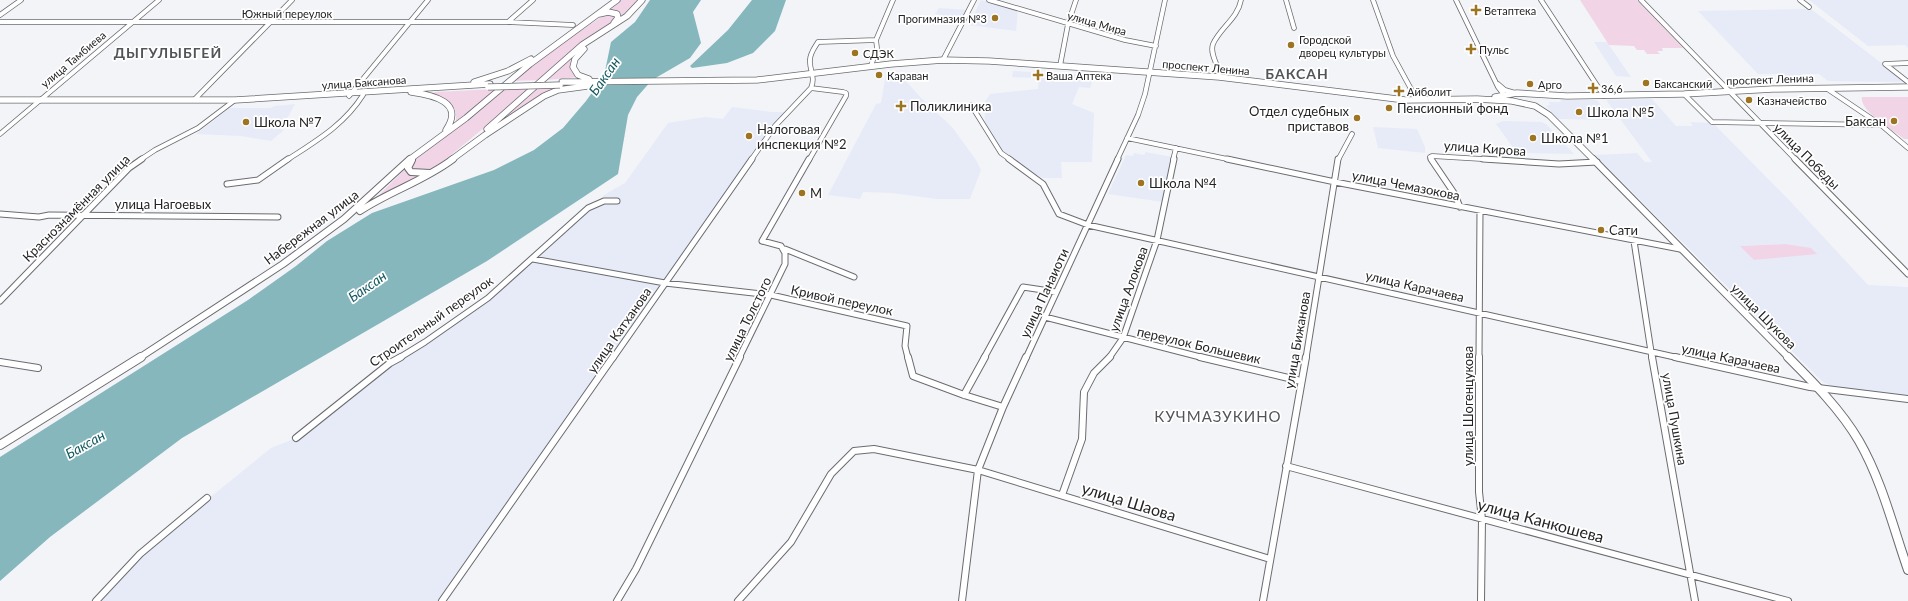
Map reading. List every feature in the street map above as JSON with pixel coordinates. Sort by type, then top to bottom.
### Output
[{"type":"main road","name":"Набережная улица","points":[[0,446],[283,264],[361,205],[414,156],[432,144],[558,42],[617,0]]},
{"type":"main road","points":[[283,264],[372,203],[437,171],[582,45],[633,11],[642,0]]},
{"type":"main road","points":[[596,16],[608,12],[617,14],[618,18],[611,26]]},
{"type":"main road","points":[[598,83],[581,77],[575,73],[573,67],[575,59],[580,53],[604,31]]},
{"type":"main road","points":[[433,87],[472,82],[501,74],[515,68],[558,42]]},
{"type":"main road","name":"проспект Ленина","points":[[814,76],[871,66],[943,60],[989,60],[1004,63]]},
{"type":"main road","name":"проспект Ленина","points":[[814,76],[912,66],[1004,63],[1219,77],[1384,98],[1417,100],[1477,99]]},
{"type":"main road","points":[[489,86],[561,83],[758,84],[814,76]]},
{"type":"main road","points":[[458,154],[544,96],[567,88],[598,83]]},
{"type":"main road","name":"улица Баксанова","points":[[0,100],[238,100],[245,102],[433,87],[489,86]]},
{"type":"main road","name":"улица Баксанова","points":[[350,94],[363,95],[489,86]]},
{"type":"main road","name":"проспект Ленина","points":[[1560,96],[1684,94],[1727,90],[1908,87]]},
{"type":"main road","points":[[407,92],[432,96],[445,102],[451,108],[451,124],[432,144]]},
{"type":"main road","points":[[1477,99],[1495,97],[1502,94],[1517,93],[1560,96]]},
{"type":"main road","points":[[1502,94],[1505,98],[1512,101]]},
{"type":"main road","points":[[1532,94],[1549,115]]},
{"type":"main road","points":[[1520,102],[1560,96]]},
{"type":"main road","points":[[1477,99],[1520,102],[1535,106],[1549,115]]},
{"type":"main road","points":[[1543,106],[1542,102],[1545,99]]},
{"type":"main road","name":"улица Шукова","points":[[1549,115],[1803,372],[1817,388],[1858,440],[1871,464],[1908,570]]},
{"type":"main road","points":[[414,156],[408,165],[411,172],[425,174],[437,171]]},
{"type":"street","points":[[0,15],[21,0]]},
{"type":"street","name":"улица Тамбиева","points":[[0,134],[132,21],[159,0]]},
{"type":"street","points":[[194,100],[292,0]]},
{"type":"street","points":[[350,94],[428,0]]},
{"type":"street","points":[[508,22],[533,0]]},
{"type":"street","points":[[871,66],[877,48],[876,40],[893,0]]},
{"type":"street","points":[[943,60],[974,0]]},
{"type":"street","name":"улица Мира","points":[[989,0],[1125,40],[1156,46]]},
{"type":"street","points":[[1060,66],[1068,24],[1076,0]]},
{"type":"street","name":"улица Панаиоти","points":[[962,601],[978,470],[1003,407],[1088,225],[1145,94],[1165,0]]},
{"type":"street","points":[[1219,77],[1220,72],[1212,53],[1212,47],[1221,32],[1241,7],[1241,0]]},
{"type":"street","points":[[1286,0],[1294,28]]},
{"type":"street","points":[[1373,0],[1393,56],[1417,100]]},
{"type":"street","points":[[1456,0],[1502,94]]},
{"type":"street","points":[[1541,0],[1604,96]]},
{"type":"street","name":"улица Победы","points":[[1641,0],[1759,123],[1908,274]]},
{"type":"street","points":[[1800,0],[1809,7]]},
{"type":"street","name":"Южный переулок","points":[[0,22],[508,22],[573,25]]},
{"type":"street","points":[[814,76],[810,66],[810,57],[818,42],[876,40]]},
{"type":"street","points":[[1908,63],[1885,64],[1908,82]]},
{"type":"street","name":"улица Катханова","points":[[442,601],[774,126],[811,88],[814,83],[814,76]]},
{"type":"street","points":[[1495,79],[1505,90],[1517,93]]},
{"type":"street","points":[[811,88],[843,92],[846,93],[846,96],[762,241],[781,245],[785,249],[854,277]]},
{"type":"street","points":[[1826,88],[1881,125],[1908,148]]},
{"type":"street","points":[[1684,94],[1712,122],[1881,125]]},
{"type":"street","points":[[227,184],[258,180],[301,151],[312,146],[338,126],[350,114],[363,95]]},
{"type":"street","name":"Краснознамённая улица","points":[[0,301],[139,159],[198,128],[238,100]]},
{"type":"street","name":"улица Карачаева","points":[[971,105],[1001,153],[1043,184],[1060,214],[1088,225],[1817,388],[1908,398]]},
{"type":"street","name":"улица Бижанова","points":[[1263,601],[1320,276],[1338,160],[1352,134]]},
{"type":"street","name":"улица Чемазокова","points":[[1127,138],[1335,182],[1680,249]]},
{"type":"street","name":"улица Алокова","points":[[1062,495],[1082,439],[1084,392],[1094,373],[1110,357],[1123,338],[1157,240],[1176,148]]},
{"type":"street","name":"улица Кирова","points":[[1460,207],[1454,193],[1430,157],[1559,164],[1596,162]]},
{"type":"street","name":"Строительный переулок","points":[[296,438],[390,363],[425,342],[488,298],[588,208],[604,201],[617,200]]},
{"type":"street","name":"улица Шогенцукова","points":[[1480,211],[1478,312],[1478,492],[1482,519],[1481,601]]},
{"type":"street","name":"улица Нагоевых","points":[[0,214],[39,217],[83,215],[278,217]]},
{"type":"street","name":"улица Пушкина","points":[[1634,241],[1651,352],[1695,601]]},
{"type":"street","name":"улица Толстого","points":[[617,601],[636,569],[771,295],[785,264],[785,249]]},
{"type":"street","name":"Кривой переулок","points":[[533,259],[665,283],[771,295],[907,326],[904,346],[913,376],[964,395],[1003,407]]},
{"type":"street","points":[[964,395],[1023,287],[1056,292]]},
{"type":"street","name":"переулок Большевик","points":[[1045,317],[1123,338],[1301,381]]},
{"type":"street","points":[[0,362],[38,368]]},
{"type":"street","name":"улица Шаова","points":[[738,601],[791,542],[832,474],[854,451],[874,449],[978,470],[1270,559]]},
{"type":"street","name":"улица Канкошева","points":[[1286,466],[1788,601]]},
{"type":"street","points":[[96,601],[140,554],[207,498]]},
{"type":"shaded area","points":[[621,0],[638,0],[630,10],[622,15],[608,10]]},
{"type":"shaded area","name":"Прогимназия №3","points":[[981,0],[1018,10],[1016,31],[969,25]]},
{"type":"shaded area","points":[[1580,0],[1637,0],[1683,48],[1662,48],[1663,51],[1657,51],[1660,54],[1647,54],[1644,50],[1637,50],[1634,46],[1609,45]]},
{"type":"shaded area","points":[[1809,0],[1908,0],[1908,48],[1905,45],[1868,46]]},
{"type":"shaded area","points":[[939,8],[968,10],[962,19],[935,14]]},
{"type":"shaded area","points":[[1811,9],[1906,82],[1828,81],[1819,74],[1801,74],[1810,82],[1789,83],[1778,74],[1758,74],[1698,11]]},
{"type":"shaded area","points":[[606,14],[617,16],[614,21],[590,37],[541,80],[512,81],[568,39]]},
{"type":"shaded area","points":[[1594,42],[1607,42],[1631,77],[1616,76]]},
{"type":"shaded area","points":[[586,45],[571,64],[572,72],[579,77],[547,80]]},
{"type":"shaded area","points":[[1013,71],[1094,75],[1090,88],[1079,87],[1072,104],[1094,113],[1092,162],[1061,162],[1062,178],[1044,178],[1032,174],[996,145],[985,122],[984,103],[990,94],[1038,89],[1039,78],[1012,77]]},
{"type":"shaded area","points":[[886,74],[898,75],[903,78],[924,101],[952,127],[976,160],[981,170],[970,199],[937,199],[892,193],[863,192],[860,199],[828,195],[876,104],[881,103]]},
{"type":"shaded area","points":[[566,87],[559,89],[484,134],[539,88]]},
{"type":"shaded area","points":[[532,88],[439,165],[426,172],[413,170],[412,163],[416,159],[503,89]]},
{"type":"shaded area","points":[[496,89],[456,124],[456,113],[452,104],[433,94],[435,92]]},
{"type":"shaded area","name":"Баксан","points":[[1862,97],[1908,97],[1908,139],[1904,139],[1871,114],[1862,102]]},
{"type":"shaded area","points":[[1652,99],[1676,126],[1693,126],[1690,122],[1713,123],[1789,200],[1868,285],[1908,287],[1908,395],[1833,387],[1823,382],[1595,155],[1637,153],[1645,162],[1652,162],[1606,100]],"holes":[[[1785,244],[1816,253],[1754,260],[1741,246]]]},
{"type":"shaded area","name":"Школа №5","points":[[1560,100],[1597,100],[1612,120],[1558,119],[1546,106],[1550,105],[1549,102],[1561,102]]},
{"type":"shaded area","name":"Школа №7","points":[[295,104],[288,117],[275,128],[284,130],[271,141],[241,136],[196,134],[230,108],[270,108]]},
{"type":"shaded area","points":[[732,107],[771,112],[788,112],[775,126],[442,601],[96,601],[140,554],[271,448],[296,438],[390,363],[488,298],[604,195],[625,183],[668,123],[705,117],[723,119]]},
{"type":"shaded area","name":"Школа №1","points":[[1503,121],[1541,122],[1546,124],[1574,154],[1527,153],[1514,149],[1496,124]]},
{"type":"shaded area","points":[[1373,127],[1417,129],[1425,147],[1425,153],[1378,148]]},
{"type":"shaded area","name":"Школа №4","points":[[1146,152],[1172,157],[1163,202],[1108,194],[1126,155],[1133,156],[1134,153],[1144,155]]},
{"type":"shaded area","points":[[404,170],[422,176],[380,195],[380,194]]},
{"type":"shaded area","points":[[1785,244],[1811,248],[1817,254],[1754,260],[1740,246]]},
{"type":"water","points":[[650,0],[701,0],[693,12],[701,43],[690,58],[652,80],[637,97],[628,115],[618,174],[487,261],[182,438],[50,537],[0,581],[0,457],[248,300],[296,266],[327,241],[372,213],[494,170],[534,150],[563,128],[586,101],[604,76],[611,42],[635,22]]},
{"type":"water","points":[[752,0],[786,0],[775,31],[753,53],[727,63],[692,68],[690,66],[728,30]]},
{"type":"place","name":"Ветаптека","points":[[1476,10]]},
{"type":"place","name":"Прогимназия №3","points":[[995,18]]},
{"type":"place","name":"Городской дворец культуры","points":[[1291,45]]},
{"type":"place","name":"Пульс","points":[[1471,49]]},
{"type":"place","name":"СДЭК","points":[[855,53]]},
{"type":"place","name":"Караван","points":[[879,75]]},
{"type":"place","name":"Ваша Аптека","points":[[1038,75]]},
{"type":"place","name":"Баксанский","points":[[1646,83]]},
{"type":"place","name":"Арго","points":[[1530,84]]},
{"type":"place","name":"36,6","points":[[1593,88]]},
{"type":"place","name":"Айболит","points":[[1399,91]]},
{"type":"place","name":"Казначейство","points":[[1749,100]]},
{"type":"place","name":"Поликлиника","points":[[901,106]]},
{"type":"place","name":"Пенсионный фонд","points":[[1389,108]]},
{"type":"place","name":"Школа №5","points":[[1579,112]]},
{"type":"place","name":"Отдел судебных приставов","points":[[1357,118]]},
{"type":"place","name":"Баксан","points":[[1894,121]]},
{"type":"place","name":"Школа №7","points":[[246,122]]},
{"type":"place","name":"Налоговая инспекция №2","points":[[749,136]]},
{"type":"place","name":"Школа №1","points":[[1533,138]]},
{"type":"place","name":"Школа №4","points":[[1141,183]]},
{"type":"place","name":"М","points":[[802,193]]},
{"type":"place","name":"Сати","points":[[1601,230]]},
{"type":"district","name":"ДЫГУЛЫБГЕЙ","points":[[168,52]]},
{"type":"district","name":"БАКСАН","points":[[1297,73]]},
{"type":"district","name":"КУЧМАЗУКИНО","points":[[1218,416]]}]
